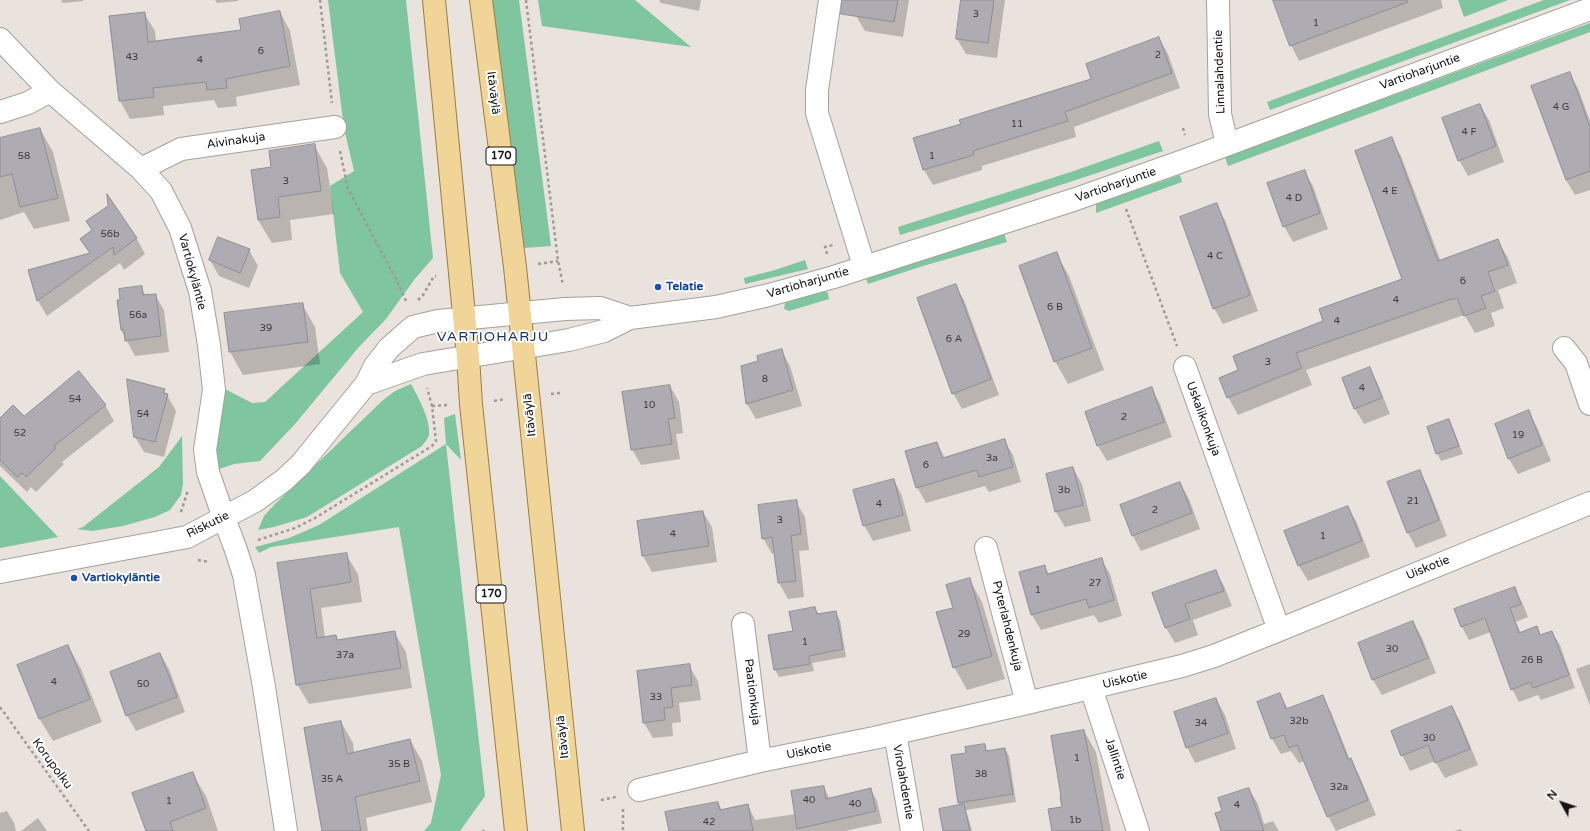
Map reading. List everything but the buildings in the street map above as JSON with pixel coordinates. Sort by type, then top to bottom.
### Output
[{"type":"main road","name":"170","points":[[434,0],[465,319],[471,404],[516,831]]},
{"type":"main road","name":"Itäväylä","points":[[481,0],[514,259],[573,831]]},
{"type":"street","points":[[830,0],[817,90],[818,113],[864,266]]},
{"type":"street","name":"Linnalahdentie","points":[[1218,0],[1220,114],[1227,144]]},
{"type":"street","name":"Vartioharjuntie","points":[[468,357],[569,340],[604,331],[630,318],[716,307],[762,297],[834,277],[864,266],[1076,199],[1194,157],[1590,10]]},
{"type":"street","name":"Vartiokyläntie","points":[[0,40],[50,91],[141,169],[161,191],[180,228],[200,291],[209,345],[214,390],[205,450],[208,472],[244,576],[264,687],[286,831]]},
{"type":"street","points":[[0,112],[28,103],[50,91]]},
{"type":"street","name":"Aivinakuja","points":[[141,169],[181,149],[335,127]]},
{"type":"street","name":"Vartioharjuntie","points":[[465,319],[565,309],[600,308],[630,318]]},
{"type":"street","name":"Riskutie","points":[[0,572],[187,537],[224,518],[255,501],[284,480],[301,464],[366,384],[375,366],[388,348],[413,327],[438,321],[465,319]]},
{"type":"street","points":[[1564,348],[1576,364],[1590,404]]},
{"type":"street","points":[[366,384],[423,364],[468,357]]},
{"type":"street","name":"Uskalikonkuja","points":[[1185,367],[1279,630]]},
{"type":"street","name":"Uiskotie","points":[[627,796],[760,761],[1027,704],[1182,666],[1214,656],[1590,503]]},
{"type":"street","name":"Pyterlahdenkuja","points":[[986,548],[1027,704]]},
{"type":"street","name":"Paationkuja","points":[[743,624],[760,761]]},
{"type":"street","name":"Jallintie","points":[[1091,688],[1138,831]]},
{"type":"street","name":"Virolahdentie","points":[[895,733],[912,831]]},
{"type":"path","points":[[320,0],[335,127],[348,189],[396,279],[409,308]]},
{"type":"path","points":[[526,0],[558,261],[563,278]]},
{"type":"path","name":"Uskalikonkuja","points":[[1126,209],[1185,367]]},
{"type":"path","points":[[258,540],[295,528],[315,518],[432,446],[436,441],[432,406]]},
{"type":"path","points":[[180,514],[188,490],[188,483]]},
{"type":"path","name":"Korupolku","points":[[0,708],[88,831]]},
{"type":"path","points":[[601,800],[627,796],[623,831]]},
{"type":"green space","points":[[328,0],[406,0],[433,258],[414,280],[386,319],[358,348],[295,424],[260,461],[234,464],[219,469],[215,449],[223,388],[252,403],[265,402],[363,312],[340,273],[330,186],[354,171],[344,128]]},
{"type":"green space","points":[[488,0],[519,0],[551,246],[524,248],[503,113]]},
{"type":"green space","points":[[538,0],[635,0],[691,47],[542,26]]},
{"type":"green space","points":[[1458,0],[1508,0],[1464,17]]},
{"type":"green space","points":[[1544,0],[1570,0],[1270,110],[1267,102]]},
{"type":"green space","points":[[1590,23],[1590,32],[1228,166],[1225,157]]},
{"type":"green space","points":[[1159,141],[1163,151],[999,205],[900,235],[898,227],[1071,172]]},
{"type":"green space","points":[[1180,175],[1182,182],[1096,213],[1096,204]]},
{"type":"green space","points":[[1004,233],[1007,242],[923,266],[868,284],[865,276]]},
{"type":"green space","points":[[805,260],[808,269],[745,284],[744,278]]},
{"type":"green space","points":[[824,291],[828,293],[829,299],[789,311],[784,309],[785,303]]},
{"type":"green space","points":[[411,384],[428,423],[429,435],[422,446],[307,517],[274,527],[258,530],[264,516],[275,504],[382,401],[395,391]]},
{"type":"green space","points":[[455,414],[461,460],[446,444],[444,418]]},
{"type":"green space","points":[[182,436],[183,484],[181,495],[170,510],[155,517],[123,526],[92,531],[77,529],[83,527],[159,467]]},
{"type":"green space","points":[[446,444],[485,796],[460,831],[424,831],[431,823],[441,775],[399,527],[271,547],[259,553],[255,547],[289,538],[319,525]]},
{"type":"green space","points":[[0,476],[58,537],[0,548]]},
{"type":"place","name":"Telatie","points":[[658,287]]},
{"type":"place","name":"Vartiokyläntie","points":[[74,578]]},
{"type":"district","name":"VARTIOHARJU","points":[[493,337]]}]
